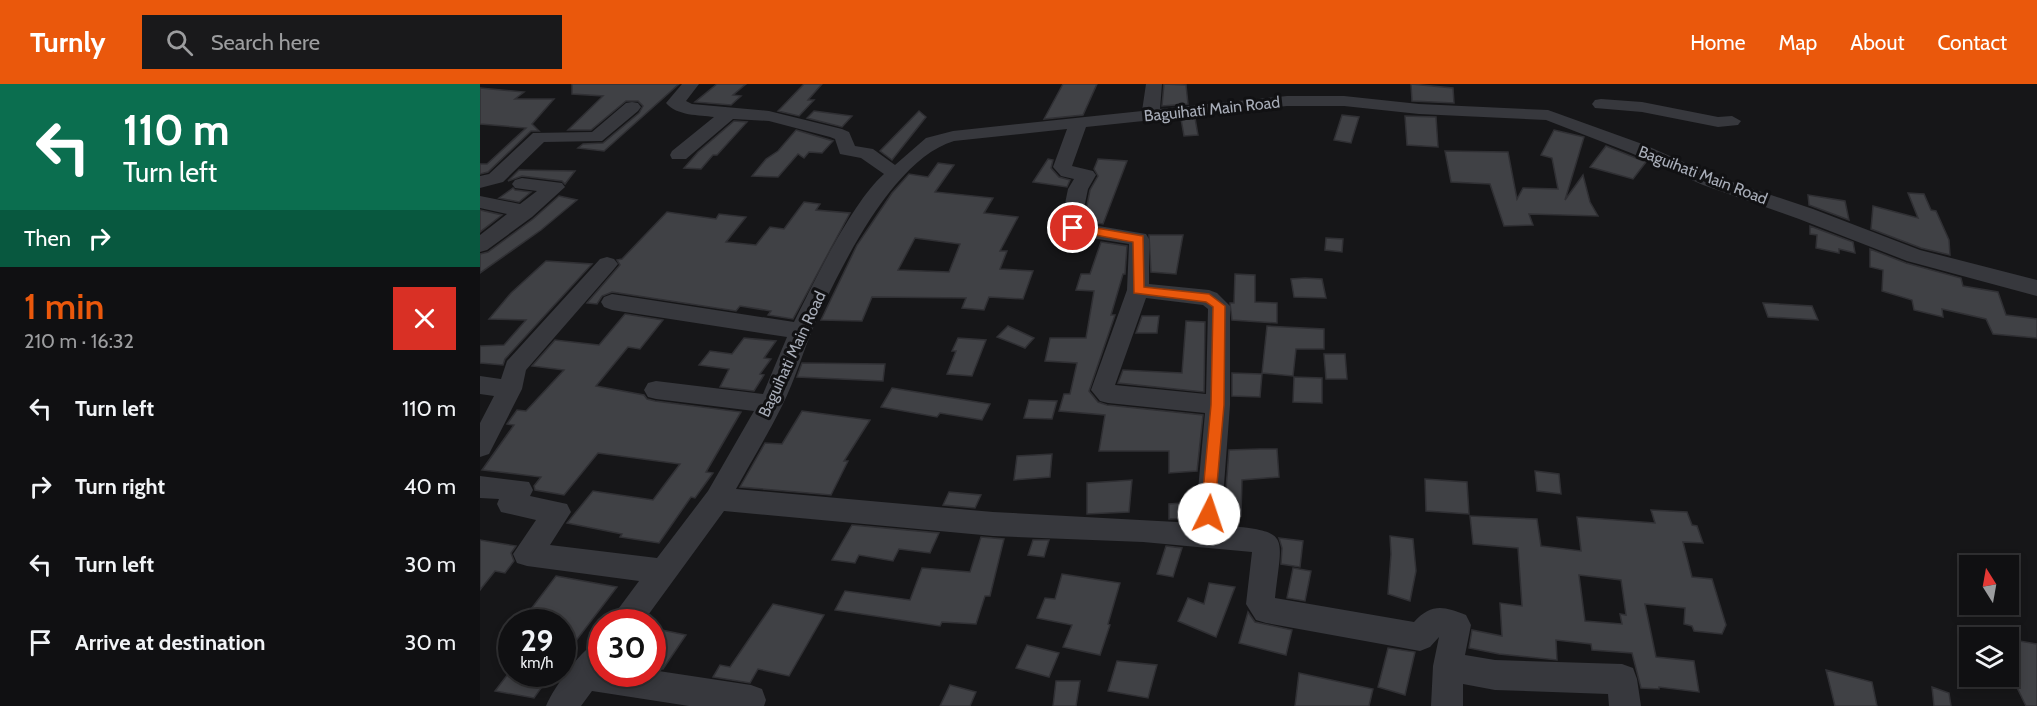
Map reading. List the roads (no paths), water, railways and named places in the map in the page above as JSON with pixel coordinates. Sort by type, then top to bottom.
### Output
[{"type":"street","points":[[691,84],[675,103],[688,109],[769,116],[836,133],[843,136],[847,150],[867,153],[896,174]]},
{"type":"street","points":[[1150,115],[1154,84]]},
{"type":"street","points":[[1319,84],[1332,100]]},
{"type":"street","points":[[1575,125],[1594,114],[1602,104],[1600,84]]},
{"type":"street","name":"Baguihati Main Road","points":[[636,609],[717,500],[771,404],[800,331],[852,233],[881,187],[932,142],[953,136],[1078,125],[1287,101],[1332,100],[1419,109],[1548,115],[1710,181],[1806,214],[1914,256],[2037,288]]},
{"type":"street","points":[[1602,104],[1677,112],[1718,122],[1732,121]]},
{"type":"street","points":[[480,182],[496,178],[539,137],[596,137],[632,107]]},
{"type":"street","points":[[679,155],[729,113]]},
{"type":"street","points":[[1078,125],[1062,167],[1068,172],[1086,174],[1078,189],[1071,223],[1073,228],[1139,239],[1138,290],[1103,384],[1103,390],[1108,394],[1218,405]]},
{"type":"street","points":[[480,245],[555,187],[522,184]]},
{"type":"street","points":[[480,202],[525,212]]},
{"type":"street","points":[[482,441],[510,389],[515,367],[607,264]]},
{"type":"street","points":[[1138,290],[1209,298],[1219,306],[1218,405],[1207,536]]},
{"type":"street","points":[[612,302],[800,331]]},
{"type":"street","points":[[480,385],[510,389]]},
{"type":"street","points":[[656,390],[771,404]]},
{"type":"street","points":[[480,487],[520,490],[510,504],[558,512],[527,554],[665,572]]},
{"type":"street","points":[[717,500],[993,524],[1262,541],[1267,545],[1260,604],[1266,610],[1420,637],[1434,621],[1456,626],[1448,666],[1447,706]]},
{"type":"street","points":[[1448,666],[1495,675],[1622,679],[1625,706]]},
{"type":"street","points":[[562,706],[588,671]]},
{"type":"street","points":[[666,681],[751,700]]}]
